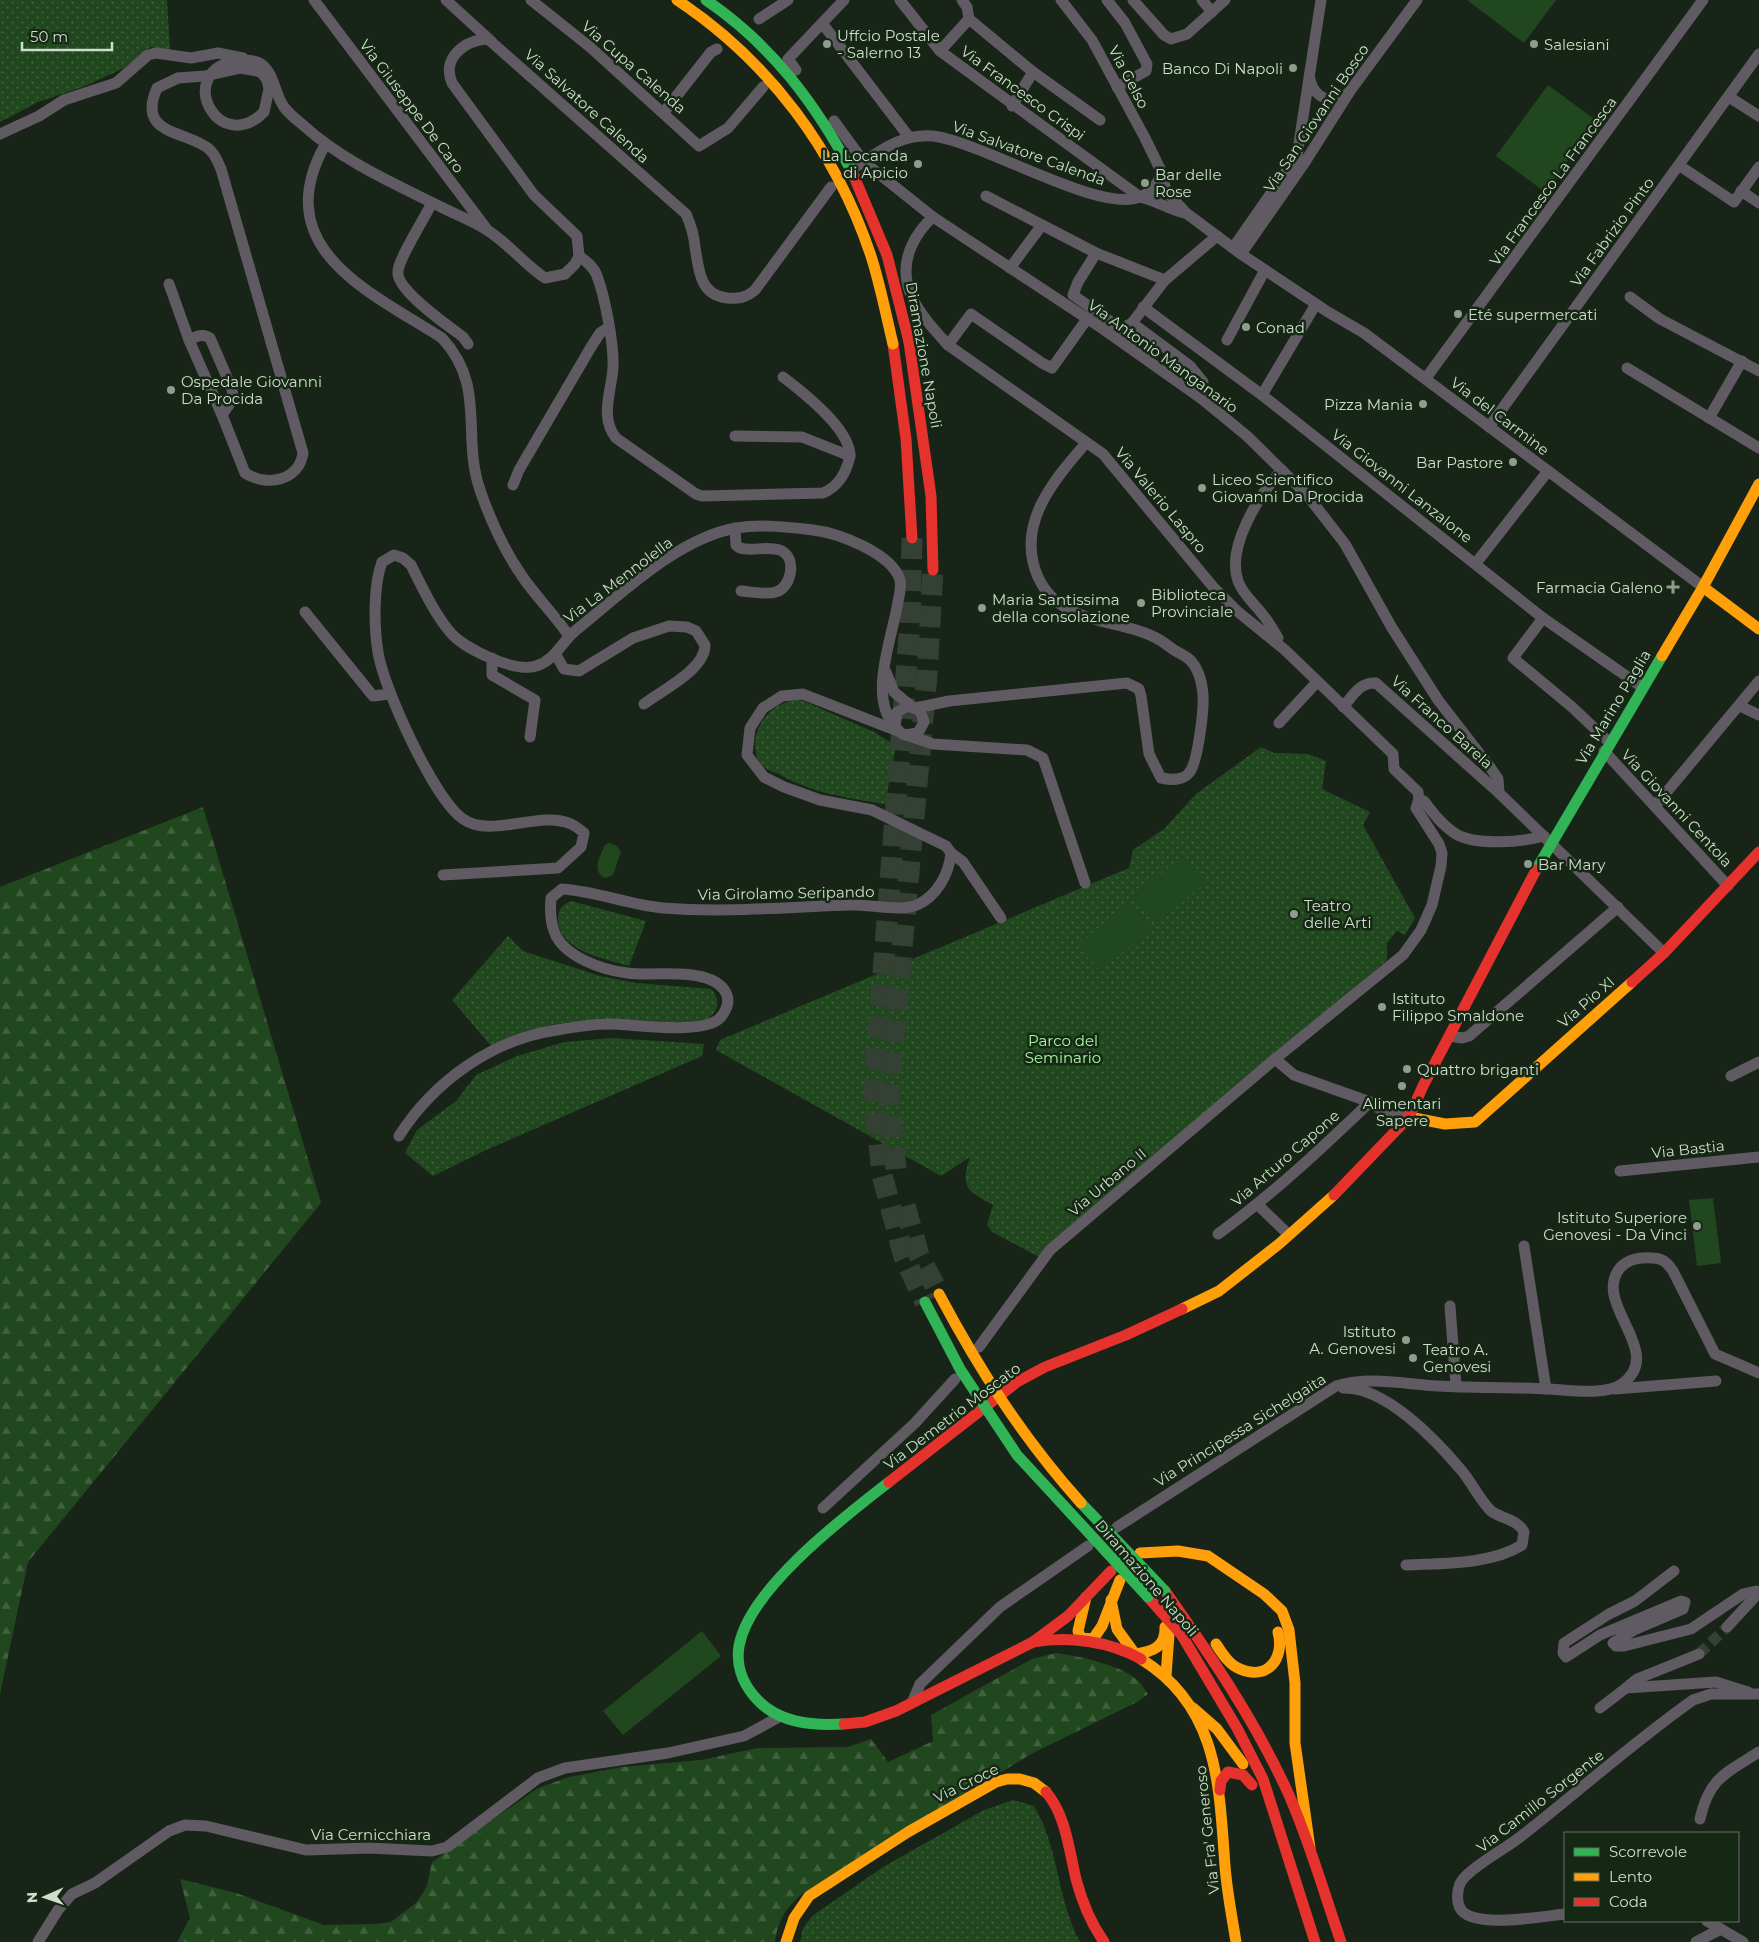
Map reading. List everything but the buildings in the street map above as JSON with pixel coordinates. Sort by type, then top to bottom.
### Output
[{"type":"main road","name":"Diramazione Napoli","points":[[677,0],[743,50],[765,73],[806,127],[845,193],[873,263],[893,344],[906,438],[912,538]]},
{"type":"main road","name":"Diramazione Napoli","points":[[706,0],[744,28],[765,49],[803,96],[834,139],[860,186],[876,225],[894,274],[909,342],[931,496],[933,570]]},
{"type":"main road","name":"Via Marino Paglia","points":[[1450,1036],[1547,839],[1607,747],[1754,503],[1759,484]]},
{"type":"main road","name":"Via del Carmine","points":[[1702,588],[1759,629]]},
{"type":"main road","name":"Via Pio XI","points":[[1409,1117],[1446,1124],[1476,1122],[1488,1108],[1664,953],[1759,852]]},
{"type":"main road","name":"Via Demetrio Moscato","points":[[779,1717],[764,1706],[748,1688],[739,1671],[738,1646],[742,1634],[759,1605],[806,1550],[852,1511],[1017,1382],[1045,1367],[1118,1338],[1219,1291],[1279,1244],[1288,1234],[1341,1189],[1409,1117],[1450,1036]]},
{"type":"main road","name":"Diramazione Napoli","points":[[939,1294],[994,1390],[1019,1428],[1065,1485],[1165,1590],[1202,1643],[1260,1738],[1289,1796],[1310,1848],[1341,1942]]},
{"type":"main road","name":"Diramazione Napoli","points":[[925,1302],[960,1369],[1017,1455],[1181,1634],[1237,1728],[1263,1779],[1276,1816],[1300,1900],[1315,1942]]},
{"type":"main road","points":[[1145,1554],[1178,1551],[1208,1556],[1273,1601],[1284,1615],[1289,1630],[1295,1683],[1295,1742],[1310,1848]]},
{"type":"main road","points":[[1032,1642],[1056,1626],[1111,1571]]},
{"type":"main road","points":[[1165,1590],[1193,1618],[1235,1666],[1248,1672],[1264,1670],[1271,1666],[1279,1656],[1280,1641],[1276,1626],[1263,1604],[1242,1579]]},
{"type":"main road","points":[[1086,1597],[1078,1631],[1084,1640],[1096,1637],[1111,1596],[1120,1580]]},
{"type":"main road","points":[[1111,1596],[1112,1617],[1118,1632],[1135,1654],[1150,1652],[1161,1645],[1166,1637],[1166,1626]]},
{"type":"main road","points":[[1159,1609],[1170,1641],[1164,1661],[1166,1676]]},
{"type":"main road","name":"Via Fra' Generoso","points":[[779,1717],[801,1723],[861,1723],[912,1703],[1032,1642],[1056,1639],[1084,1640],[1135,1654],[1166,1676],[1193,1708],[1212,1746],[1220,1790],[1225,1870],[1236,1942]]},
{"type":"main road","points":[[1193,1708],[1217,1729],[1233,1749],[1253,1789],[1243,1775],[1228,1772],[1221,1781],[1220,1790]]},
{"type":"main road","name":"Via Croce","points":[[786,1942],[790,1922],[801,1904],[809,1896],[922,1821],[996,1783],[1011,1778],[1040,1785],[1051,1796],[1062,1821],[1089,1917],[1104,1942]]},
{"type":"main road","points":[[1260,1811],[1284,1880],[1300,1900]]},
{"type":"street","name":"Via Giuseppe De Caro","points":[[314,0],[487,230]]},
{"type":"street","points":[[446,0],[495,44]]},
{"type":"street","name":"Via Cupa Calenda","points":[[531,0],[590,47],[664,112],[699,146],[728,128],[763,87]]},
{"type":"street","points":[[844,0],[822,23],[909,137]]},
{"type":"street","name":"Via Francesco Crispi","points":[[900,0],[940,51],[1012,106],[1140,197]]},
{"type":"street","points":[[962,0],[967,7],[969,19],[1033,72],[1100,120]]},
{"type":"street","name":"Via Gelso","points":[[1061,0],[1092,40],[1162,173],[1166,191],[1186,213]]},
{"type":"street","points":[[1107,0],[1125,24],[1147,64],[1146,71],[1117,87]]},
{"type":"street","points":[[1132,0],[1157,28],[1171,39],[1187,34],[1225,0]]},
{"type":"street","points":[[1202,0],[1212,12]]},
{"type":"street","points":[[1237,251],[1296,156],[1321,0]]},
{"type":"street","name":"Via San Giovanni Bosco","points":[[1237,251],[1305,162],[1350,91],[1416,0]]},
{"type":"street","name":"Via Francesco La Francesca","points":[[1426,378],[1704,0]]},
{"type":"street","points":[[759,20],[786,1]]},
{"type":"street","points":[[940,51],[969,19]]},
{"type":"street","name":"Via Antonio Manganario","points":[[822,23],[788,59],[860,164],[933,217],[1202,399],[1247,436],[1282,470],[1307,495],[1345,544],[1392,628],[1438,700],[1490,766],[1498,779],[1499,793]]},
{"type":"street","points":[[0,134],[39,116],[64,100],[116,83],[148,55],[156,53],[191,58],[218,53],[252,60],[261,64],[269,73],[280,101],[288,113],[325,145],[432,203],[487,230],[545,278],[564,274],[571,270],[579,256],[577,236],[534,196],[449,77],[451,61],[460,48],[481,39],[488,39],[495,44]]},
{"type":"street","name":"Via Salvatore Calenda","points":[[495,44],[686,214],[692,228],[698,270],[705,286],[720,297],[741,298],[755,290],[831,187]]},
{"type":"street","points":[[664,112],[711,52],[717,49]]},
{"type":"street","name":"Via Fabrizio Pinto","points":[[1489,427],[1680,166],[1759,54]]},
{"type":"street","points":[[169,284],[189,340],[245,473],[252,478],[284,479],[297,469],[302,462],[303,453],[221,170],[209,149],[170,133],[161,127],[152,111],[157,88],[178,78],[205,76],[235,69],[261,72],[267,80],[269,89],[264,112],[256,120],[248,123],[228,124],[218,119],[211,112],[207,103],[206,85],[210,75],[223,66],[239,61],[252,60]]},
{"type":"street","points":[[1012,106],[1033,72]]},
{"type":"street","points":[[1310,78],[1316,92],[1328,100],[1339,100],[1350,91]]},
{"type":"street","points":[[1729,96],[1759,116]]},
{"type":"street","name":"Via Salvatore Calenda","points":[[860,164],[876,151],[909,137],[932,136],[953,140],[1095,194],[1126,200],[1140,197]]},
{"type":"street","points":[[325,145],[317,159],[309,193],[310,215],[318,240],[336,266],[353,282],[374,297],[442,338],[453,350],[467,376],[474,468],[481,493],[502,543],[522,576],[569,636]]},
{"type":"street","points":[[1680,166],[1734,202],[1759,167]]},
{"type":"street","points":[[1140,197],[1157,185],[1162,173]]},
{"type":"street","points":[[1741,192],[1759,203]]},
{"type":"street","points":[[986,196],[1096,253],[1165,280]]},
{"type":"street","points":[[1140,197],[1186,213]]},
{"type":"street","points":[[432,203],[399,266],[398,278],[405,290],[463,337],[468,344]]},
{"type":"street","name":"Via del Carmine","points":[[1186,213],[1265,270],[1316,304],[1364,332],[1702,588]]},
{"type":"street","name":"Via Valerio Laspro","points":[[933,217],[922,227],[910,250],[904,268],[905,279],[915,304],[948,345],[1104,454],[1214,588],[1237,611],[1285,650]]},
{"type":"street","points":[[1010,268],[1042,226]]},
{"type":"street","points":[[1096,253],[1075,287],[1073,295],[1121,329],[1132,323],[1143,306],[1165,280],[1216,236]]},
{"type":"street","points":[[579,256],[590,265],[597,275],[608,328],[613,368],[607,415],[612,433],[621,442],[696,494],[702,496],[823,493],[835,488],[847,469],[850,445],[816,403],[783,377]]},
{"type":"street","points":[[1227,340],[1265,270]]},
{"type":"street","points":[[1630,297],[1660,319],[1759,370]]},
{"type":"street","points":[[1262,394],[1316,304]]},
{"type":"street","name":"Via Giovanni Lanzalone","points":[[1143,306],[1262,394],[1543,618],[1642,687]]},
{"type":"street","points":[[948,345],[971,314],[1052,368],[1086,320]]},
{"type":"street","points":[[1132,323],[1190,366],[1203,382],[1202,399]]},
{"type":"street","points":[[513,485],[519,470],[587,353],[600,333],[608,328]]},
{"type":"street","points":[[189,340],[206,335],[213,343],[232,389],[233,399],[222,416]]},
{"type":"street","points":[[1709,418],[1742,361]]},
{"type":"street","points":[[1626,368],[1759,448]]},
{"type":"street","points":[[735,436],[802,437],[850,456]]},
{"type":"street","points":[[859,715],[949,701],[1127,683],[1138,689],[1141,696],[1150,754],[1161,778],[1171,780],[1182,778],[1191,772],[1199,742],[1203,695],[1199,674],[1190,660],[1152,636],[1079,614],[1060,604],[1041,584],[1035,571],[1031,558],[1030,536],[1039,507],[1086,443]]},
{"type":"street","points":[[1282,470],[1266,488],[1254,511],[1239,544],[1234,566],[1239,582],[1264,615],[1285,650],[1393,754],[1394,770],[1415,787],[1419,799],[1424,801],[1448,828],[1457,834],[1473,840],[1547,839]]},
{"type":"street","points":[[1476,563],[1548,471]]},
{"type":"street","name":"Via La Mennolella","points":[[443,875],[558,868],[574,856],[581,847],[584,833],[570,824],[544,820],[483,827],[463,820],[429,776],[390,694],[378,652],[376,604],[378,573],[382,562],[394,555],[404,558],[411,565],[451,633],[481,654],[522,668],[535,667],[556,655],[569,636],[672,556],[713,535],[735,528],[781,527],[838,535],[871,551],[885,561],[900,580],[900,590],[882,688],[884,711]]},
{"type":"street","points":[[735,528],[736,545],[740,548],[775,548],[785,553],[790,562],[789,576],[786,585],[781,590],[774,593],[741,591]]},
{"type":"street","points":[[305,612],[373,696],[390,694]]},
{"type":"street","name":"Via Giovanni Centola","points":[[1543,618],[1513,658],[1572,707],[1655,806],[1728,886]]},
{"type":"street","points":[[556,655],[564,669],[579,671],[633,638],[656,628],[669,626],[687,627],[700,635],[705,645],[702,658],[674,683],[644,704]]},
{"type":"street","points":[[492,658],[492,675],[535,700],[530,737]]},
{"type":"street","name":"Via La Mennolella","points":[[885,666],[889,685],[909,708]]},
{"type":"street","points":[[1655,806],[1759,681]]},
{"type":"street","points":[[1279,723],[1317,682]]},
{"type":"street","name":"Via Franco Barela","points":[[1343,707],[1360,686],[1376,683],[1499,793]]},
{"type":"street","points":[[1001,918],[963,862],[937,840],[872,810],[820,800],[784,787],[764,777],[747,755],[750,728],[762,708],[782,696],[803,694],[933,744],[1027,750],[1043,758],[1085,883]]},
{"type":"street","points":[[901,731],[922,728],[931,714],[949,701]]},
{"type":"street","points":[[1740,706],[1759,715]]},
{"type":"street","points":[[909,708],[922,714],[922,728],[926,737],[933,744]]},
{"type":"street","points":[[901,731],[895,716],[909,708]]},
{"type":"street","points":[[884,711],[901,731]]},
{"type":"street","points":[[1499,793],[1664,953]]},
{"type":"street","name":"Via Urbano II","points":[[978,1347],[1050,1250],[1274,1059],[1403,955],[1421,930],[1432,905],[1441,866],[1442,853],[1440,844],[1416,808],[1419,799]]},
{"type":"street","name":"Via Girolamo Seripando","points":[[399,1136],[425,1100],[481,1056],[515,1040],[556,1030],[609,1024],[683,1028],[703,1025],[719,1019],[728,1006],[727,994],[716,981],[698,976],[626,972],[593,964],[567,949],[554,934],[550,918],[551,898],[562,889],[578,890],[661,908],[736,911],[851,905],[911,907],[932,896],[942,882],[950,864],[952,853]]},
{"type":"street","points":[[1450,1036],[1462,1038],[1469,1036],[1618,907]]},
{"type":"street","points":[[1274,1059],[1294,1075],[1370,1102],[1386,1114],[1409,1117]]},
{"type":"street","points":[[1731,1076],[1759,1062]]},
{"type":"street","name":"Via Arturo Capone","points":[[1218,1234],[1258,1205],[1310,1160],[1370,1102]]},
{"type":"street","name":"Via Bastia","points":[[1620,1171],[1759,1157]]},
{"type":"street","points":[[1258,1205],[1288,1234]]},
{"type":"street","points":[[1524,1246],[1546,1389]]},
{"type":"street","points":[[1615,1389],[1634,1374],[1636,1364],[1633,1338],[1613,1294],[1612,1282],[1623,1265],[1641,1258],[1657,1258],[1670,1266],[1715,1354],[1759,1373]]},
{"type":"street","points":[[1450,1306],[1456,1386]]},
{"type":"street","points":[[823,1508],[915,1422],[955,1379]]},
{"type":"street","name":"Via Principessa Sichelgaita","points":[[1118,1526],[1336,1386],[1371,1380],[1456,1386],[1615,1389],[1716,1381]]},
{"type":"street","points":[[1336,1386],[1366,1392],[1394,1406],[1438,1444],[1463,1472],[1491,1511],[1515,1522],[1524,1532],[1522,1545],[1509,1552],[1454,1563],[1406,1566]]},
{"type":"street","points":[[912,1703],[920,1684],[1000,1607],[1088,1546]]},
{"type":"street","points":[[1674,1571],[1635,1601],[1609,1614],[1564,1643],[1562,1653],[1566,1657],[1600,1635],[1681,1601],[1685,1602],[1683,1609],[1634,1630],[1614,1643],[1616,1646],[1624,1646],[1691,1629],[1744,1594],[1756,1591],[1757,1594],[1753,1599],[1727,1627]]},
{"type":"street","points":[[1600,1708],[1637,1680],[1700,1654]]},
{"type":"street","points":[[1626,1688],[1716,1682],[1757,1694]]},
{"type":"street","name":"Via Camillo Sorgente","points":[[1564,1914],[1519,1919],[1481,1920],[1466,1914],[1460,1908],[1457,1896],[1464,1877],[1520,1838],[1693,1700],[1711,1694],[1757,1694]]},
{"type":"street","name":"Via Cernicchiara","points":[[38,1942],[58,1910],[72,1894],[102,1878],[169,1830],[185,1825],[206,1826],[306,1850],[369,1848],[432,1851],[448,1847],[538,1778],[565,1768],[668,1753],[744,1736],[779,1717]]},
{"type":"street","points":[[1700,1819],[1704,1799],[1716,1781],[1759,1752]]},
{"type":"street","points":[[1710,1922],[1743,1942]]},
{"type":"street","points":[[1696,1942],[1721,1929]]},
{"type":"green space","points":[[0,0],[167,0],[170,50],[150,47],[124,68],[83,87],[38,102],[0,122]]},
{"type":"green space","points":[[1467,0],[1556,0],[1524,43]]},
{"type":"green space","points":[[1548,85],[1597,121],[1545,192],[1496,156]]},
{"type":"green space","points":[[799,699],[874,732],[896,746],[885,804],[844,797],[804,786],[768,770],[761,764],[755,745],[756,734],[761,723],[774,708],[786,702]]},
{"type":"green space","name":"Parco del Seminario","points":[[1261,747],[1274,753],[1308,754],[1326,761],[1322,789],[1370,812],[1363,825],[1415,918],[1405,935],[1397,931],[1387,943],[1387,960],[1046,1250],[1041,1258],[992,1232],[987,1225],[993,1205],[977,1196],[968,1187],[966,1175],[970,1157],[941,1176],[716,1050],[720,1040],[1129,868],[1133,850],[1164,829],[1196,794]]},
{"type":"green space","points":[[203,807],[321,1203],[28,1562],[0,1694],[0,887]]},
{"type":"green space","points":[[609,843],[617,846],[621,852],[613,875],[605,878],[598,871],[598,863],[605,845]]},
{"type":"green space","points":[[1183,855],[1206,881],[1156,925],[1133,898]]},
{"type":"green space","points":[[571,901],[646,921],[629,966],[585,952],[566,939],[560,930],[558,915],[562,907]]},
{"type":"green space","points":[[1127,903],[1150,929],[1100,971],[1078,946]]},
{"type":"green space","points":[[508,936],[523,951],[600,976],[636,983],[711,989],[715,995],[717,1006],[712,1015],[707,1019],[694,1023],[587,1021],[568,1023],[529,1030],[491,1046],[452,1000]]},
{"type":"green space","points":[[612,1038],[704,1044],[702,1056],[484,1151],[433,1176],[405,1153],[417,1130],[456,1101],[476,1075],[517,1056],[565,1042]]},
{"type":"green space","points":[[1713,1198],[1721,1263],[1697,1266],[1689,1200]]},
{"type":"green space","points":[[702,1631],[721,1656],[623,1735],[603,1711]]},
{"type":"green space","points":[[1056,1653],[1088,1659],[1122,1670],[1139,1682],[1148,1694],[1137,1702],[1031,1754],[802,1894],[791,1904],[784,1915],[778,1927],[775,1942],[177,1942],[190,1918],[180,1879],[236,1893],[324,1925],[391,1922],[417,1902],[427,1886],[432,1862],[538,1788],[569,1777],[622,1767],[701,1760],[758,1748],[848,1747],[871,1739],[888,1762],[933,1741],[931,1715],[1032,1659]]},
{"type":"green space","points":[[1013,1800],[1034,1806],[1042,1822],[1072,1926],[1080,1942],[800,1942],[803,1928],[812,1916],[883,1867],[984,1810]]},
{"type":"tunnel","points":[[912,538],[910,623],[874,1089],[882,1175],[904,1257],[925,1302]]},
{"type":"tunnel","points":[[896,1169],[889,1090],[927,675],[933,570]]},
{"type":"tunnel","points":[[905,1206],[919,1255],[939,1294]]},
{"type":"tunnel","points":[[1699,1654],[1727,1627]]},
{"type":"traffic: fast","points":[[706,0],[752,36],[772,56],[808,100],[839,148],[853,174]]},
{"type":"traffic: fast","points":[[1536,870],[1662,656]]},
{"type":"traffic: fast","points":[[925,1302],[960,1369],[1017,1455],[1148,1597]]},
{"type":"traffic: fast","points":[[844,1724],[795,1721],[773,1712],[763,1705],[750,1691],[743,1679],[738,1659],[739,1646],[746,1624],[760,1601],[779,1578],[824,1534],[889,1482]]},
{"type":"traffic: fast","points":[[1081,1503],[1165,1591]]},
{"type":"traffic: slow","points":[[677,0],[710,24],[770,80],[795,111],[818,145],[839,180],[871,256],[893,344]]},
{"type":"traffic: slow","points":[[1662,656],[1703,587],[1759,484]]},
{"type":"traffic: slow","points":[[1703,587],[1759,629]]},
{"type":"traffic: slow","points":[[1409,1117],[1445,1124],[1475,1122],[1632,982]]},
{"type":"traffic: slow","points":[[1182,1309],[1219,1291],[1279,1244],[1334,1195]]},
{"type":"traffic: slow","points":[[939,1294],[970,1350],[1021,1429],[1081,1503]]},
{"type":"traffic: slow","points":[[1140,1553],[1178,1551],[1208,1556],[1264,1594],[1282,1611],[1289,1630],[1295,1683],[1295,1743],[1310,1848]]},
{"type":"traffic: slow","points":[[1086,1597],[1078,1631],[1081,1638],[1093,1639],[1102,1626],[1120,1580]]},
{"type":"traffic: slow","points":[[1111,1600],[1117,1629],[1135,1654],[1147,1652],[1157,1647],[1163,1639],[1165,1627]]},
{"type":"traffic: slow","points":[[1216,1644],[1232,1665],[1250,1672],[1259,1672],[1272,1665],[1276,1658],[1280,1642],[1278,1632]]},
{"type":"traffic: slow","points":[[1166,1676],[1169,1634]]},
{"type":"traffic: slow","points":[[1141,1659],[1167,1678],[1186,1700],[1200,1724],[1210,1750],[1220,1807],[1226,1876],[1236,1942]]},
{"type":"traffic: slow","points":[[1193,1708],[1217,1729],[1243,1764]]},
{"type":"traffic: slow","points":[[786,1942],[794,1918],[809,1896],[908,1832],[996,1782],[1007,1779],[1020,1779],[1034,1783],[1046,1792]]},
{"type":"traffic: jam","points":[[853,174],[887,255],[909,342]]},
{"type":"traffic: jam","points":[[909,342],[931,496],[933,570]]},
{"type":"traffic: jam","points":[[893,344],[906,439],[912,538]]},
{"type":"traffic: jam","points":[[1632,982],[1664,953],[1759,852]]},
{"type":"traffic: jam","points":[[1334,1195],[1409,1117],[1423,1086],[1536,870]]},
{"type":"traffic: jam","points":[[889,1482],[1017,1382],[1045,1367],[1126,1335],[1182,1309]]},
{"type":"traffic: jam","points":[[1033,1642],[1068,1616],[1111,1571]]},
{"type":"traffic: jam","points":[[1165,1591],[1232,1690],[1276,1768],[1304,1831],[1341,1942]]},
{"type":"traffic: jam","points":[[1148,1597],[1181,1634],[1237,1728],[1263,1779],[1315,1942]]},
{"type":"traffic: jam","points":[[844,1724],[865,1722],[896,1711],[1033,1642],[1075,1640],[1102,1644],[1141,1659]]},
{"type":"traffic: jam","points":[[1220,1790],[1221,1781],[1228,1772],[1243,1775],[1252,1785]]},
{"type":"traffic: jam","points":[[1046,1792],[1053,1801],[1062,1822],[1084,1904],[1104,1942]]},
{"type":"place","name":"Uffcio Postale - Salerno 13","points":[[827,44]]},
{"type":"place","name":"Salesiani","points":[[1534,44]]},
{"type":"place","name":"Banco Di Napoli","points":[[1293,68]]},
{"type":"place","name":"La Locanda di Apicio","points":[[918,164]]},
{"type":"place","name":"Bar delle Rose","points":[[1145,183]]},
{"type":"place","name":"Eté supermercati","points":[[1458,314]]},
{"type":"place","name":"Conad","points":[[1246,327]]},
{"type":"place","name":"Ospedale Giovanni Da Procida","points":[[171,390]]},
{"type":"place","name":"Pizza Mania","points":[[1423,404]]},
{"type":"place","name":"Bar Pastore","points":[[1513,462]]},
{"type":"place","name":"Liceo Scientifico Giovanni Da Procida","points":[[1202,488]]},
{"type":"place","name":"Farmacia Galeno","points":[[1673,587]]},
{"type":"place","name":"Biblioteca Provinciale","points":[[1141,603]]},
{"type":"place","name":"Maria Santissima della consolazione","points":[[982,608]]},
{"type":"place","name":"Bar Mary","points":[[1528,864]]},
{"type":"place","name":"Teatro delle Arti","points":[[1294,914]]},
{"type":"place","name":"Istituto Filippo Smaldone","points":[[1382,1007]]},
{"type":"place","name":"Quattro briganti","points":[[1407,1069]]},
{"type":"place","name":"Alimentari Sapere","points":[[1402,1086]]},
{"type":"place","name":"Istituto Superiore Genovesi - Da Vinci","points":[[1697,1226]]},
{"type":"place","name":"Istituto A. Genovesi","points":[[1406,1340]]},
{"type":"place","name":"Teatro A. Genovesi","points":[[1413,1358]]}]
